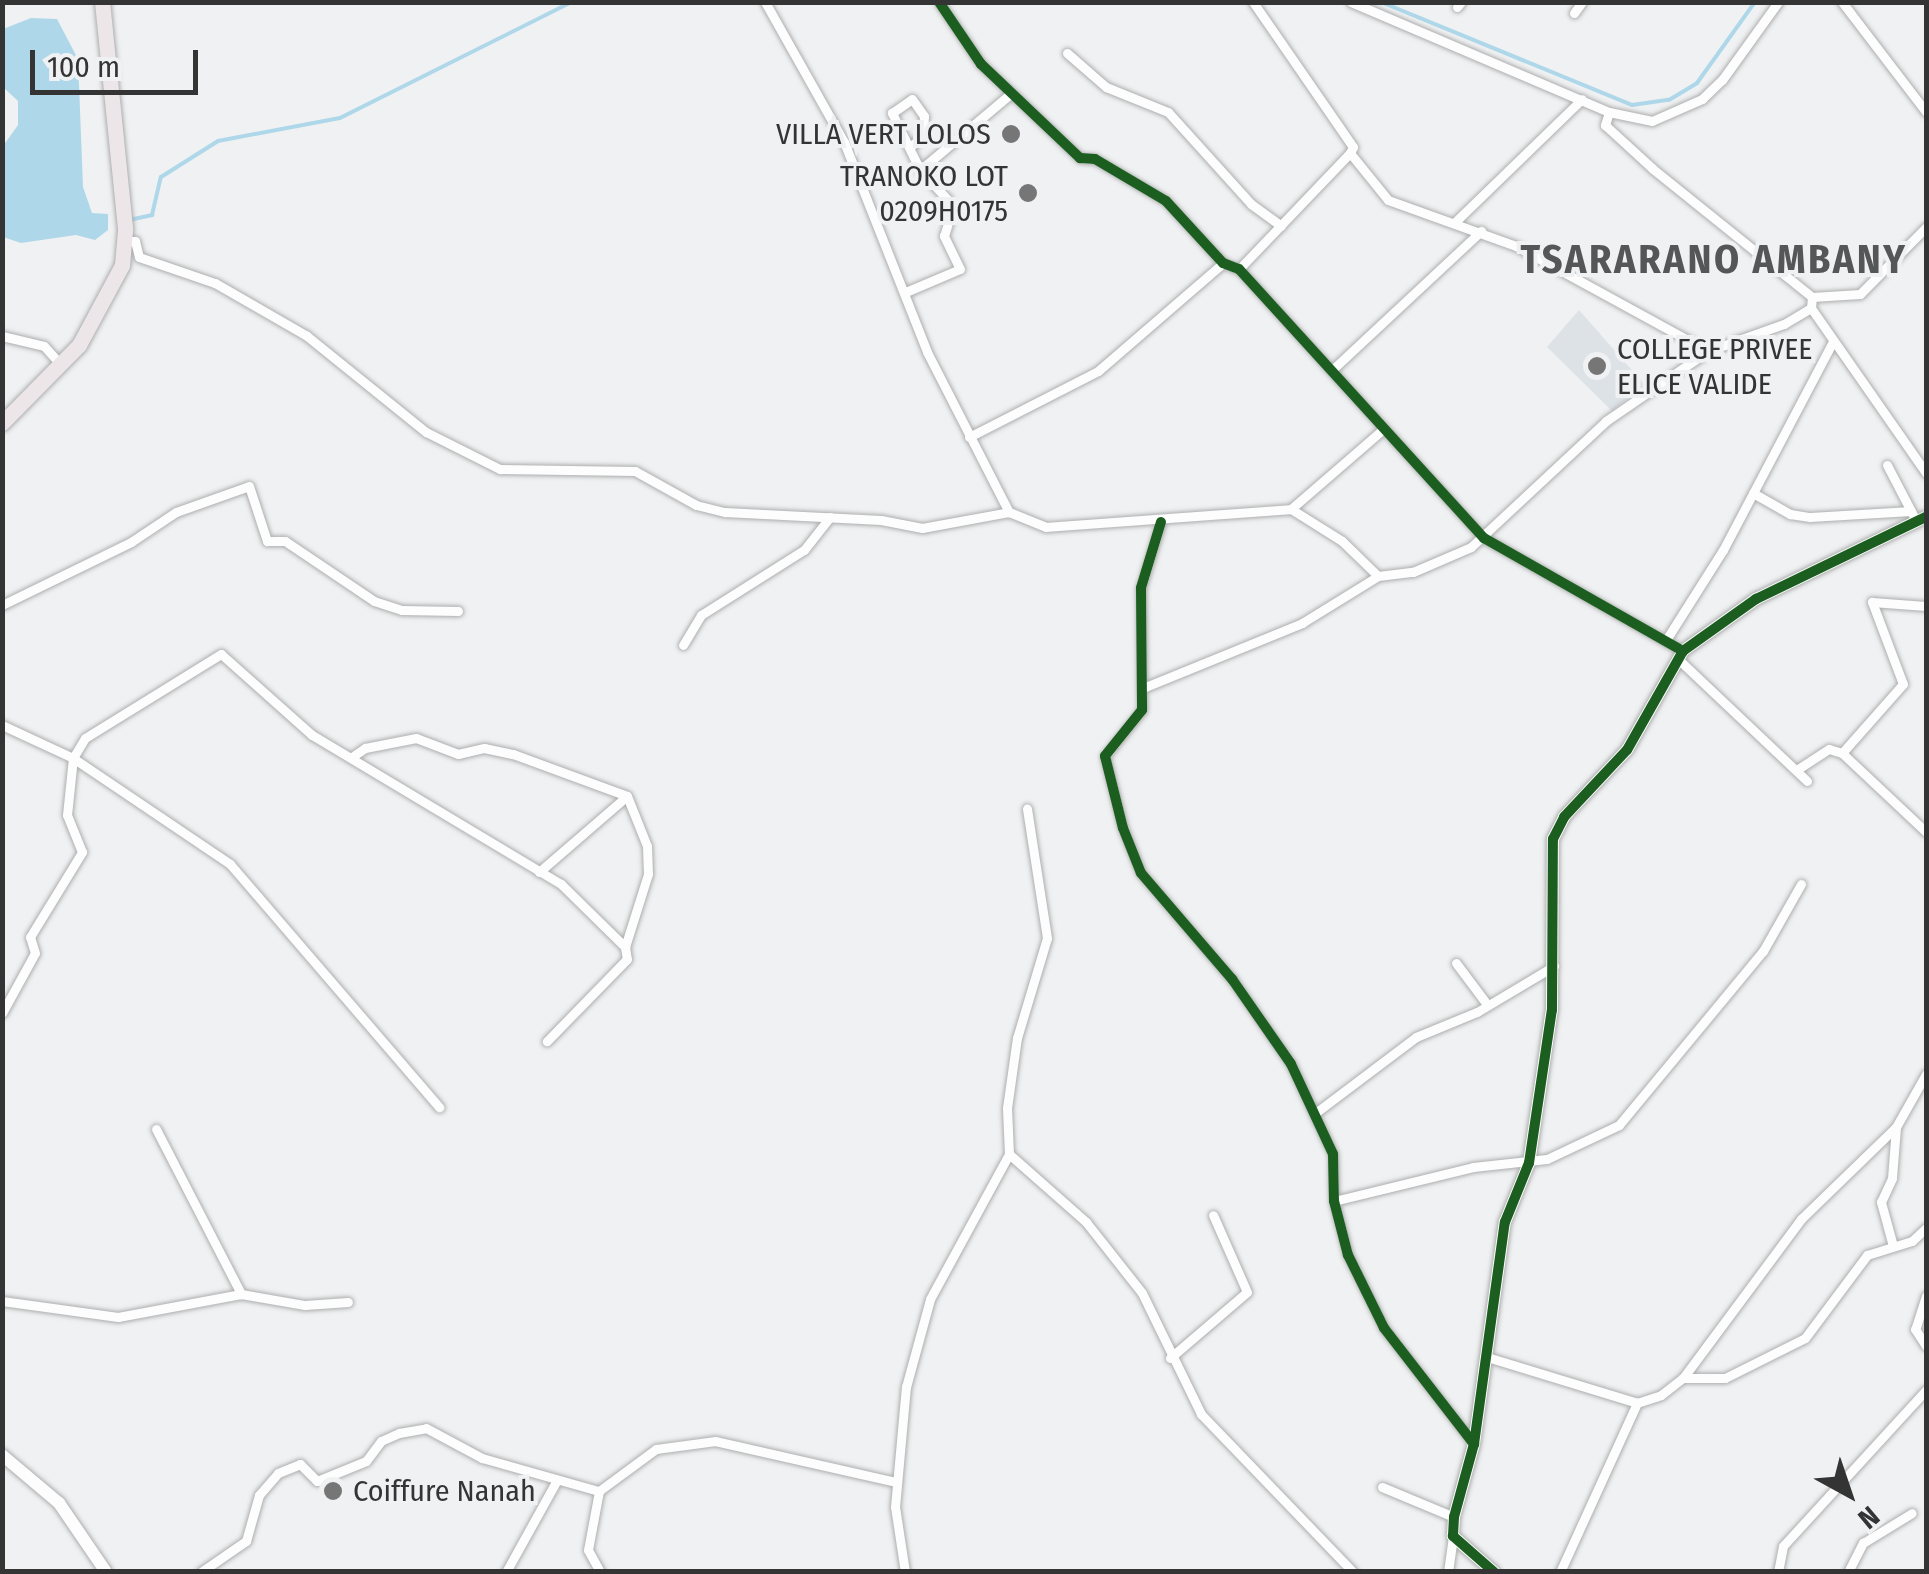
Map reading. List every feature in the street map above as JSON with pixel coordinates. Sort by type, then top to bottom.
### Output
[{"type":"main road","points":[[2,423],[61,365],[106,307],[125,239],[102,2]]},
{"type":"street","points":[[764,2],[844,142],[908,290],[927,352],[1009,512]]},
{"type":"street","points":[[939,2],[1009,95],[1080,158],[1095,159],[1166,201],[1223,263],[1240,269],[1382,431],[1484,538],[1581,599],[1666,640],[1807,782]]},
{"type":"street","points":[[1240,269],[1353,147],[1253,2]]},
{"type":"street","points":[[1350,2],[1609,112],[1652,121],[1702,99],[1778,2]]},
{"type":"street","points":[[1574,14],[1582,2]]},
{"type":"street","points":[[1842,2],[1926,112]]},
{"type":"street","points":[[1066,53],[1106,87],[1168,112],[1250,204],[1281,226]]},
{"type":"street","points":[[920,170],[1009,95]]},
{"type":"street","points":[[908,290],[960,270],[944,236],[952,210],[920,170],[892,113],[912,99],[924,116],[924,136],[910,148]]},
{"type":"street","points":[[1454,223],[1582,99]]},
{"type":"street","points":[[1609,112],[1605,125],[1812,302],[1833,341],[1926,474]]},
{"type":"street","points":[[1350,153],[1388,200],[1481,230],[1708,351]]},
{"type":"street","points":[[1143,688],[1302,622],[1378,576],[1413,572],[1484,538],[1606,421],[1708,351],[1753,338],[1812,302],[1860,294],[1926,228]]},
{"type":"street","points":[[1332,370],[1481,230]]},
{"type":"street","points":[[125,239],[136,241],[139,257],[215,283],[307,336],[426,432],[500,469],[635,471],[696,506],[922,528],[1009,512],[1046,526],[1161,522],[1290,509],[1382,431]]},
{"type":"street","points":[[969,437],[1098,372],[1223,263]]},
{"type":"street","points":[[2,336],[44,346],[61,365]]},
{"type":"street","points":[[1666,640],[1753,493],[1833,341]]},
{"type":"street","points":[[1887,465],[1918,517]]},
{"type":"street","points":[[2,605],[176,512],[249,486],[268,541],[286,541],[374,602],[402,610],[458,611]]},
{"type":"street","points":[[1753,493],[1790,514],[1810,517],[1918,517]]},
{"type":"street","points":[[1290,509],[1342,542],[1378,576]]},
{"type":"street","points":[[684,645],[702,614],[804,550],[830,517]]},
{"type":"street","points":[[1448,1572],[1454,1516],[1474,1444],[1505,1222],[1530,1163],[1557,964],[1552,839],[1564,817],[1626,750],[1680,654],[1756,599],[1918,517]]},
{"type":"street","points":[[1161,522],[1140,588],[1142,710],[1105,756],[1141,873],[1256,1012],[1314,1114],[1332,1154],[1334,1201],[1348,1254],[1384,1328],[1474,1444]]},
{"type":"street","points":[[1842,754],[1903,684],[1872,602],[1926,606]]},
{"type":"street","points":[[2,1012],[35,953],[30,937],[82,852],[67,815],[73,758],[85,738],[220,654],[312,734],[539,872],[624,947],[627,958],[547,1041]]},
{"type":"street","points":[[2,725],[73,758],[230,864],[439,1107]]},
{"type":"street","points":[[352,757],[365,748],[416,738],[458,754],[484,748],[513,754],[628,796],[647,846],[648,874],[624,947]]},
{"type":"street","points":[[1798,770],[1829,749],[1842,754],[1926,832]]},
{"type":"street","points":[[539,872],[628,796]]},
{"type":"street","points":[[905,1572],[895,1482],[905,1448],[906,1387],[930,1298],[1009,1154],[1007,1108],[1017,1038],[1046,938],[1027,809]]},
{"type":"street","points":[[1334,1201],[1472,1167],[1530,1163],[1579,1149],[1618,1125],[1763,951],[1801,884]]},
{"type":"street","points":[[1456,963],[1486,1003]]},
{"type":"street","points":[[1314,1114],[1416,1037],[1557,964]]},
{"type":"street","points":[[1560,1572],[1637,1403],[1683,1378],[1801,1219],[1896,1127],[1926,1074]]},
{"type":"street","points":[[1893,1246],[1881,1202],[1892,1178],[1896,1127]]},
{"type":"street","points":[[156,1129],[241,1294]]},
{"type":"street","points":[[1009,1154],[1086,1222],[1142,1294],[1170,1358],[1201,1414],[1237,1456],[1353,1572]]},
{"type":"street","points":[[1170,1358],[1247,1292],[1213,1215]]},
{"type":"street","points":[[1683,1378],[1725,1378],[1805,1338],[1867,1255],[1926,1228]]},
{"type":"street","points":[[2,1301],[118,1316],[241,1294],[305,1305],[348,1302]]},
{"type":"street","points":[[1926,1296],[1915,1329],[1926,1346]]},
{"type":"street","points":[[1486,1357],[1637,1403]]},
{"type":"street","points":[[1778,1572],[1783,1546],[1926,1390]]},
{"type":"street","points":[[201,1572],[246,1542],[259,1495],[278,1473],[300,1464],[317,1481],[366,1461],[381,1442],[400,1432],[444,1432],[482,1458],[599,1491]]},
{"type":"street","points":[[600,1572],[588,1550],[599,1491],[656,1448],[714,1440],[895,1482]]},
{"type":"street","points":[[2,1455],[59,1503],[106,1572]]},
{"type":"street","points":[[506,1572],[556,1480]]},
{"type":"street","points":[[1382,1487],[1454,1516]]},
{"type":"street","points":[[1848,1572],[1863,1543],[1912,1513]]},
{"type":"street","points":[[1453,1536],[1494,1572]]},
{"type":"shaded area","name":"COLLEGE PRIVEE ELICE VALIDE","points":[[1579,310],[1645,385],[1612,411],[1547,347]]},
{"type":"water","points":[[31,18],[57,19],[78,59],[83,187],[92,213],[108,214],[108,230],[95,240],[76,235],[21,243],[3,237],[3,146],[18,125],[18,101],[3,87],[3,29]]},
{"type":"waterway","points":[[129,220],[152,215],[161,177],[218,141],[340,118],[572,2]]},
{"type":"waterway","points":[[1381,2],[1632,105],[1669,100],[1697,83],[1755,2]]},
{"type":"cycle path","points":[[939,2],[981,64],[1080,158],[1095,159],[1166,201],[1223,263],[1239,269],[1484,538],[1683,651]]},
{"type":"cycle path","points":[[1494,1572],[1453,1536],[1454,1517],[1474,1444],[1505,1222],[1529,1163],[1552,1010],[1553,839],[1564,817],[1627,750],[1683,651],[1756,599],[1926,517]]},
{"type":"cycle path","points":[[1161,522],[1141,588],[1142,710],[1105,756],[1123,828],[1141,873],[1232,979],[1291,1064],[1333,1154],[1334,1201],[1348,1255],[1384,1328],[1474,1444]]},
{"type":"place","name":"VILLA VERT LOLOS","points":[[1011,134]]},
{"type":"place","name":"TRANOKO LOT 0209H0175","points":[[1028,193]]},
{"type":"place","name":"COLLEGE PRIVEE ELICE VALIDE","points":[[1597,366]]},
{"type":"place","name":"Coiffure Nanah","points":[[333,1491]]},
{"type":"district","name":"TSARARANO AMBANY","points":[[1714,260]]}]
